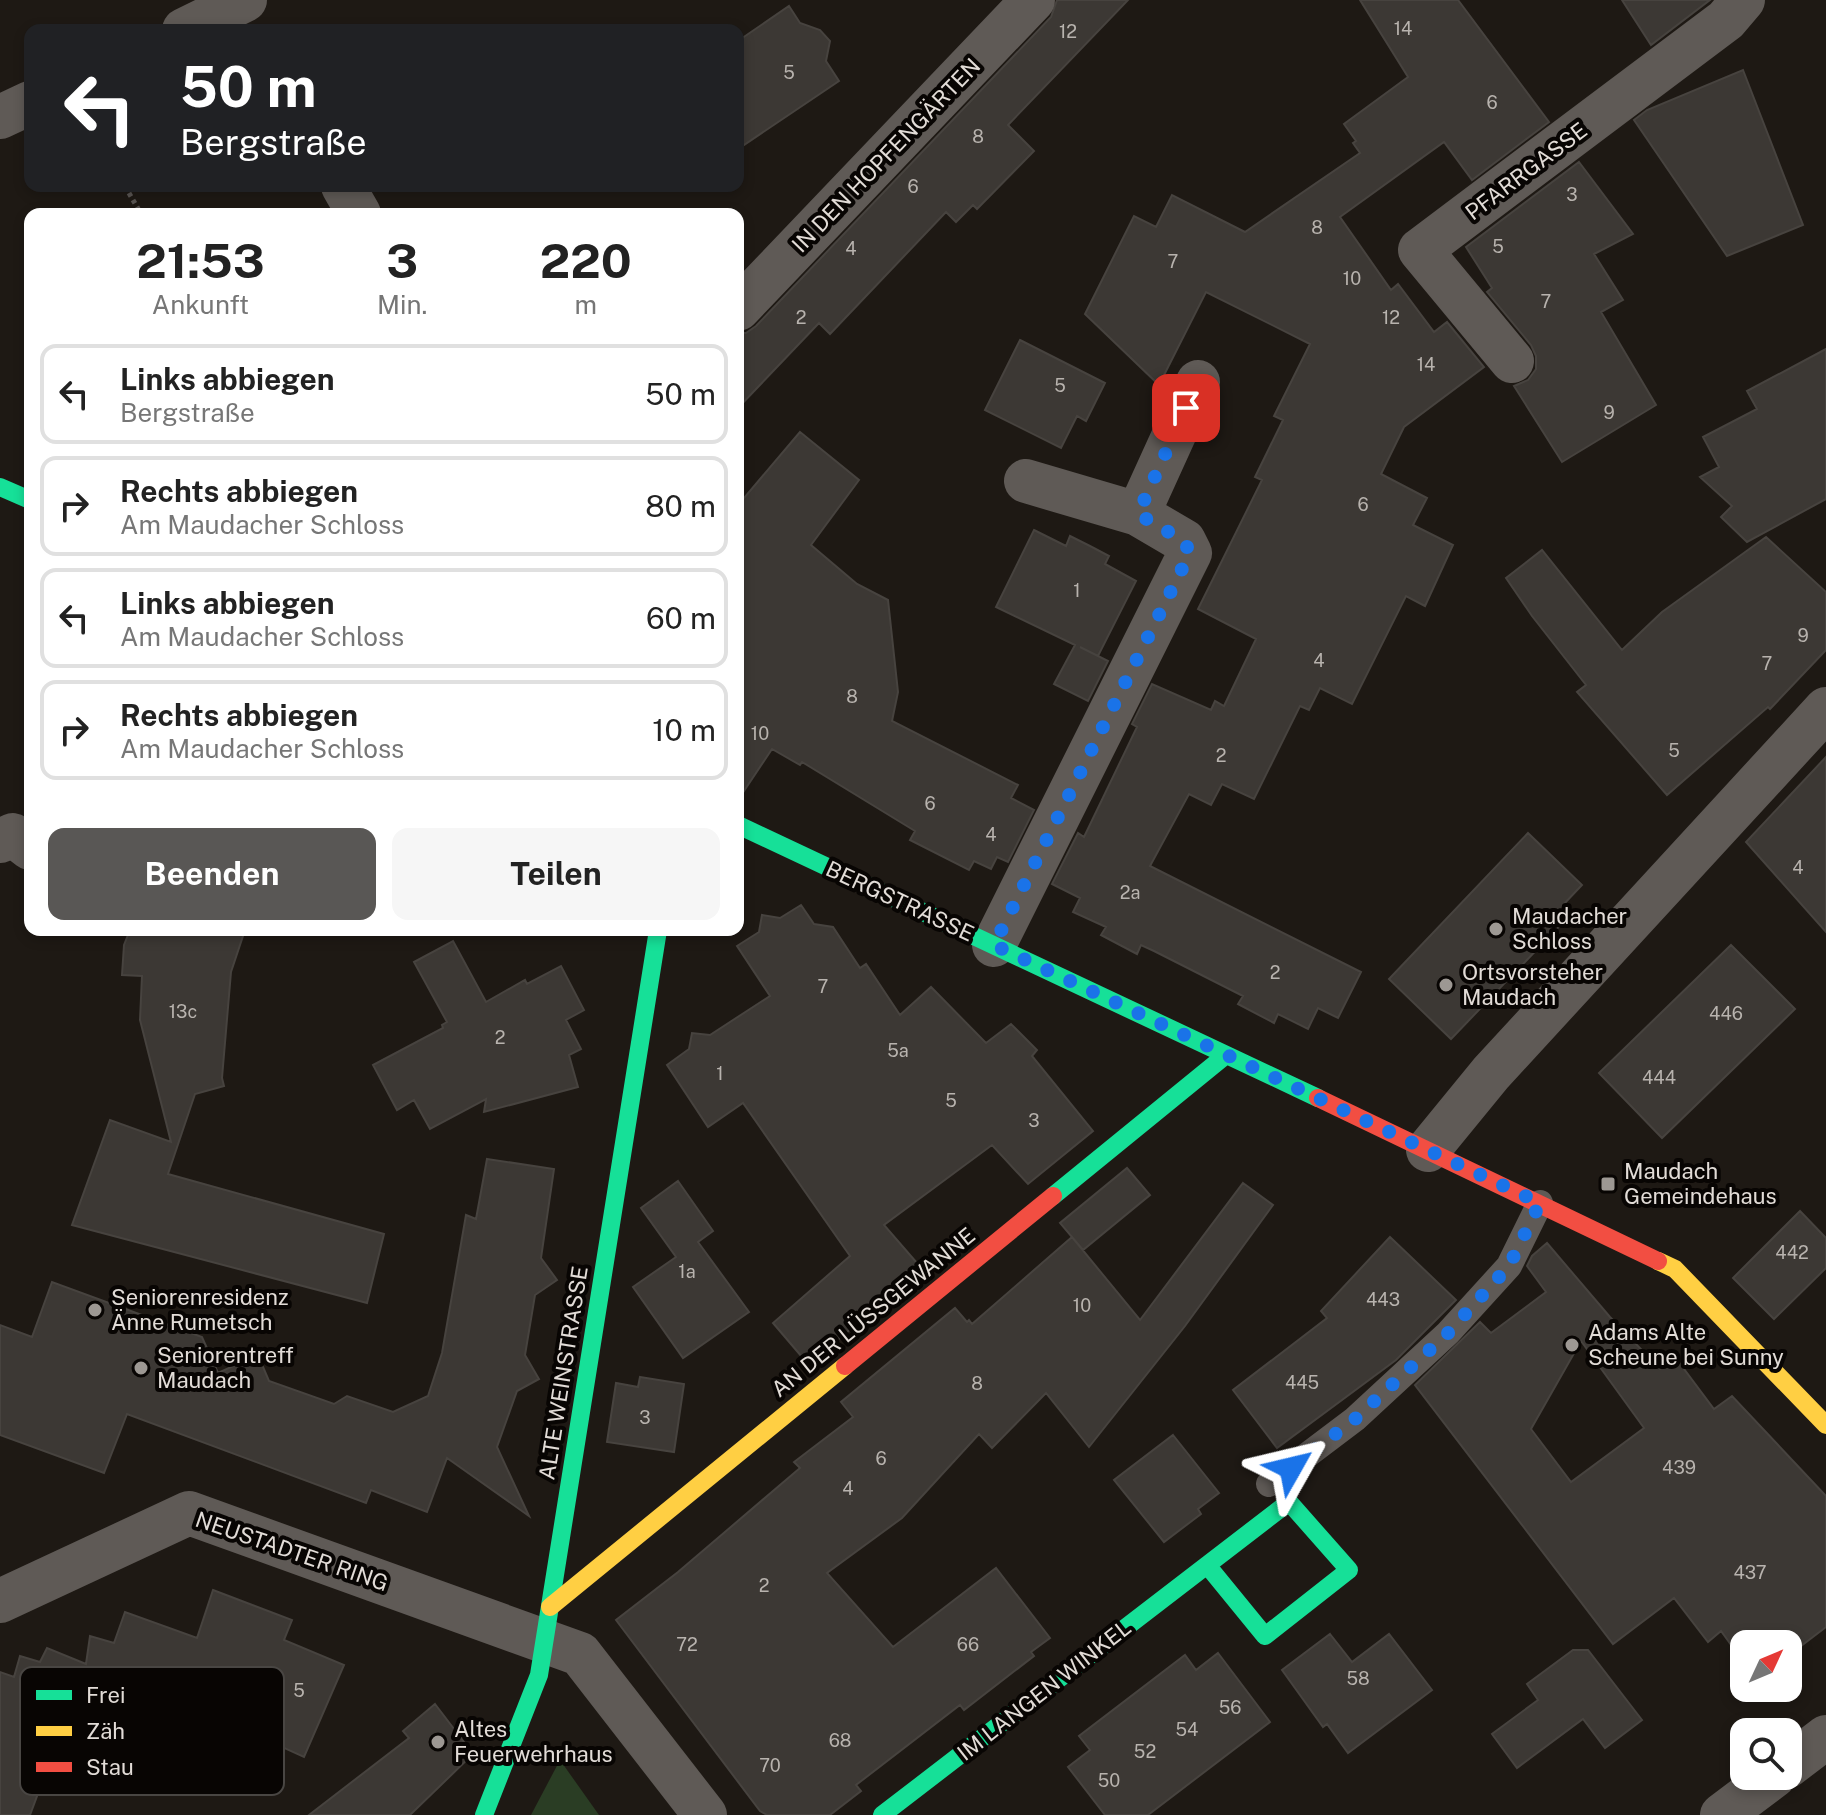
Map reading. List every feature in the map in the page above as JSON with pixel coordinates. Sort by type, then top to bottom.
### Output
[{"type":"street","name":"IN DEN HOPFENGÄRTEN","points":[[744,303],[1033,0]]},
{"type":"street","name":"PFARRGASSE","points":[[1512,361],[1420,250],[1728,7]]},
{"type":"street","points":[[201,24],[242,9]]},
{"type":"street","points":[[0,117],[24,106]]},
{"type":"street","points":[[1138,514],[1198,382]]},
{"type":"street","points":[[994,945],[1190,553],[1184,541],[1138,514],[1026,481]]},
{"type":"street","points":[[0,487],[24,497]]},
{"type":"street","points":[[1428,1150],[1491,1073],[1826,709]]},
{"type":"street","name":"BERGSTRASSE","points":[[744,828],[1675,1269],[1822,1411]]},
{"type":"street","points":[[0,841],[13,835],[24,843]]},
{"type":"street","name":"ALTE WEINSTRASSE","points":[[484,1815],[539,1675],[657,936]]},
{"type":"street","name":"AN DER LÜSSGEWANNE","points":[[548,1624],[1226,1055]]},
{"type":"street","name":"IM LANGEN WINKEL","points":[[882,1815],[1207,1565],[1289,1502],[1349,1570],[1265,1636],[1207,1565]]},
{"type":"street","name":"NEUSTADTER RING","points":[[0,1601],[189,1513],[548,1624]]},
{"type":"street","points":[[548,1624],[580,1654],[705,1815]]},
{"type":"street","points":[[1802,1755],[1826,1737]]},
{"type":"street","points":[[1722,1815],[1755,1790]]},
{"type":"lane","points":[[1269,1484],[1355,1419],[1448,1333],[1509,1266],[1540,1203]]},
{"type":"green space","points":[[560,1760],[599,1815],[531,1815]]},
{"type":"building","points":[[1057,0],[1128,0],[1008,125],[1034,151],[977,209],[973,205],[956,222],[946,212],[830,334],[819,323],[744,402],[744,333],[756,326],[1051,17]]},
{"type":"building","points":[[1360,0],[1458,0],[1549,122],[1472,180],[1444,142],[1340,217],[1391,290],[1398,284],[1434,332],[1447,322],[1484,367],[1404,427],[1381,474],[1427,498],[1413,525],[1453,545],[1425,606],[1406,596],[1352,704],[1320,688],[1309,710],[1300,706],[1254,799],[1222,784],[1211,805],[1189,794],[1150,866],[1361,972],[1338,1018],[1318,1008],[1308,1029],[1278,1014],[1274,1023],[1238,1004],[1243,996],[1141,945],[1137,954],[1101,935],[1106,927],[1073,912],[1080,898],[1052,884],[1078,833],[1084,837],[1137,727],[1132,724],[1152,684],[1211,710],[1215,701],[1224,706],[1256,639],[1198,609],[1262,480],[1255,477],[1283,420],[1274,416],[1310,344],[1206,292],[1159,385],[1085,314],[1134,216],[1156,227],[1172,195],[1245,232],[1360,153],[1344,124],[1408,77]]},
{"type":"building","points":[[1622,0],[1710,0],[1651,45]]},
{"type":"building","points":[[789,6],[800,23],[820,30],[830,41],[826,61],[839,81],[744,145],[744,37]]},
{"type":"building","points":[[1743,70],[1803,225],[1727,256],[1634,120],[1647,110]]},
{"type":"building","points":[[1579,162],[1633,234],[1594,254],[1623,300],[1601,312],[1656,405],[1562,462],[1514,386],[1528,380],[1536,369],[1536,356],[1531,345],[1487,292],[1492,288],[1466,247]]},
{"type":"building","points":[[1020,340],[1105,383],[1086,421],[1077,416],[1061,448],[985,410]]},
{"type":"building","points":[[1826,349],[1826,499],[1747,542],[1721,517],[1732,506],[1700,477],[1719,467],[1703,437],[1757,409],[1747,391]]},
{"type":"building","points":[[800,432],[859,480],[811,545],[857,584],[888,600],[898,692],[892,721],[1018,785],[1011,798],[1034,810],[1008,862],[997,857],[991,869],[974,861],[969,870],[910,840],[915,831],[802,762],[800,765],[772,749],[744,791],[744,498]]},
{"type":"building","points":[[1034,530],[1066,546],[1070,536],[1090,546],[1109,556],[1105,564],[1136,581],[1098,656],[1108,661],[1088,701],[1054,684],[1075,645],[996,607]]},
{"type":"building","points":[[1766,537],[1826,592],[1826,650],[1770,709],[1768,707],[1667,795],[1577,692],[1586,685],[1506,578],[1542,550],[1622,650],[1662,612]]},
{"type":"building","points":[[1826,757],[1826,932],[1746,842]]},
{"type":"building","name":"Maudacher Schloss","points":[[1528,833],[1582,885],[1562,906],[1571,914],[1451,1039],[1389,979]]},
{"type":"building","points":[[801,905],[814,924],[833,927],[860,968],[866,964],[900,1015],[931,987],[986,1043],[1011,1024],[1037,1050],[1032,1056],[1093,1131],[1028,1184],[992,1145],[884,1225],[923,1270],[808,1364],[773,1323],[850,1256],[743,1103],[708,1127],[667,1065],[689,1049],[692,1033],[710,1035],[770,996],[737,946],[759,932],[762,915],[780,918]]},
{"type":"building","points":[[128,936],[243,936],[231,972],[222,1078],[224,1086],[195,1094],[168,1174],[384,1234],[367,1303],[72,1225],[110,1120],[171,1142],[140,1020],[142,976],[122,975]]},
{"type":"building","points":[[453,941],[486,1002],[525,980],[527,984],[561,966],[584,1010],[566,1020],[581,1049],[569,1055],[578,1087],[484,1112],[486,1099],[430,1129],[414,1100],[397,1110],[373,1065],[443,1028],[442,1025],[447,1022],[414,962]]},
{"type":"building","points":[[1731,945],[1795,1009],[1662,1138],[1599,1073]]},
{"type":"building","name":"Seniorenresidenz Änne Rumetsch","points":[[487,1159],[554,1169],[541,1258],[557,1280],[535,1295],[525,1355],[539,1379],[517,1391],[497,1447],[529,1516],[447,1458],[427,1512],[371,1490],[366,1503],[127,1414],[104,1473],[0,1435],[0,1325],[32,1337],[52,1282],[202,1337],[218,1373],[258,1355],[269,1381],[334,1404],[347,1396],[393,1412],[428,1396],[442,1353],[466,1215],[476,1219]]},
{"type":"building","points":[[1127,1168],[1150,1195],[1083,1250],[1060,1223]]},
{"type":"building","points":[[678,1181],[713,1231],[698,1242],[749,1312],[683,1358],[633,1287],[676,1257],[641,1208]]},
{"type":"building","points":[[1243,1183],[1273,1205],[1185,1326],[1089,1447],[1046,1393],[992,1448],[979,1434],[902,1518],[827,1573],[893,1647],[996,1568],[1050,1638],[1031,1652],[1034,1656],[964,1710],[960,1705],[856,1785],[861,1791],[830,1815],[767,1815],[760,1811],[616,1620],[678,1572],[800,1468],[794,1462],[853,1417],[841,1402],[955,1308],[972,1324],[1072,1237],[1140,1320]]},
{"type":"building","points":[[1800,1211],[1826,1238],[1826,1268],[1774,1319],[1733,1278]]},
{"type":"building","points":[[1390,1237],[1456,1300],[1396,1360],[1277,1448],[1233,1390],[1327,1318],[1321,1311]]},
{"type":"building","points":[[1547,1243],[1610,1317],[1660,1369],[1675,1357],[1714,1409],[1732,1396],[1826,1496],[1826,1627],[1802,1645],[1802,1630],[1730,1630],[1730,1644],[1721,1631],[1708,1642],[1674,1598],[1613,1644],[1415,1385],[1480,1322],[1491,1333],[1546,1292],[1527,1266],[1532,1256]],"holes":[[[1581,1341],[1644,1428],[1571,1482],[1531,1429]]]},
{"type":"building","points":[[640,1377],[684,1384],[674,1452],[607,1442],[616,1383],[638,1387]]},
{"type":"building","points":[[1173,1435],[1219,1493],[1198,1509],[1201,1514],[1164,1542],[1114,1480]]},
{"type":"building","points":[[213,1590],[292,1620],[284,1640],[344,1665],[304,1757],[284,1748],[284,1667],[20,1667],[20,1795],[37,1795],[30,1815],[0,1815],[0,1672],[14,1677],[20,1656],[40,1662],[47,1648],[86,1664],[90,1636],[114,1643],[125,1612],[197,1638]]},
{"type":"building","points":[[1330,1634],[1352,1662],[1389,1634],[1432,1690],[1348,1753],[1327,1724],[1323,1727],[1282,1670]]},
{"type":"building","points":[[1573,1650],[1588,1650],[1642,1720],[1605,1748],[1583,1719],[1517,1768],[1492,1734],[1538,1700],[1527,1684]]},
{"type":"building","points":[[1218,1653],[1270,1722],[1148,1815],[1105,1815],[1068,1767],[1090,1750],[1079,1736],[1185,1655],[1196,1670]]},
{"type":"building","points":[[435,1704],[473,1754],[410,1815],[309,1815],[409,1738],[403,1731]]},
{"type":"traffic: fast","points":[[0,487],[24,497]]},
{"type":"traffic: fast","points":[[744,828],[1318,1098]]},
{"type":"traffic: fast","points":[[484,1815],[539,1675],[657,936]]},
{"type":"traffic: fast","points":[[1053,1196],[1226,1055]]},
{"type":"traffic: fast","points":[[882,1815],[1289,1502],[1349,1570],[1265,1636],[1207,1565]]},
{"type":"traffic: slow","points":[[1658,1261],[1675,1269],[1826,1425]]},
{"type":"traffic: slow","points":[[550,1607],[845,1366]]},
{"type":"traffic: jam","points":[[1318,1098],[1658,1261]]},
{"type":"traffic: jam","points":[[845,1366],[1053,1196]]},
{"type":"place","name":"Maudacher Schloss","points":[[1496,929]]},
{"type":"place","name":"Ortsvorsteher Maudach","points":[[1446,985]]},
{"type":"place","name":"Maudach Gemeindehaus","points":[[1608,1184]]},
{"type":"place","name":"Seniorenresidenz Änne Rumetsch","points":[[95,1310]]},
{"type":"place","name":"Adams Alte Scheune bei Sunny","points":[[1572,1345]]},
{"type":"place","name":"Seniorentreff Maudach","points":[[141,1368]]},
{"type":"place","name":"Altes Feuerwehrhaus","points":[[438,1742]]},
{"type":"route","points":[[1186,408],[1138,514],[1184,541],[1190,553],[994,945],[1540,1203],[1509,1266],[1448,1333],[1355,1419],[1291,1468]]}]
